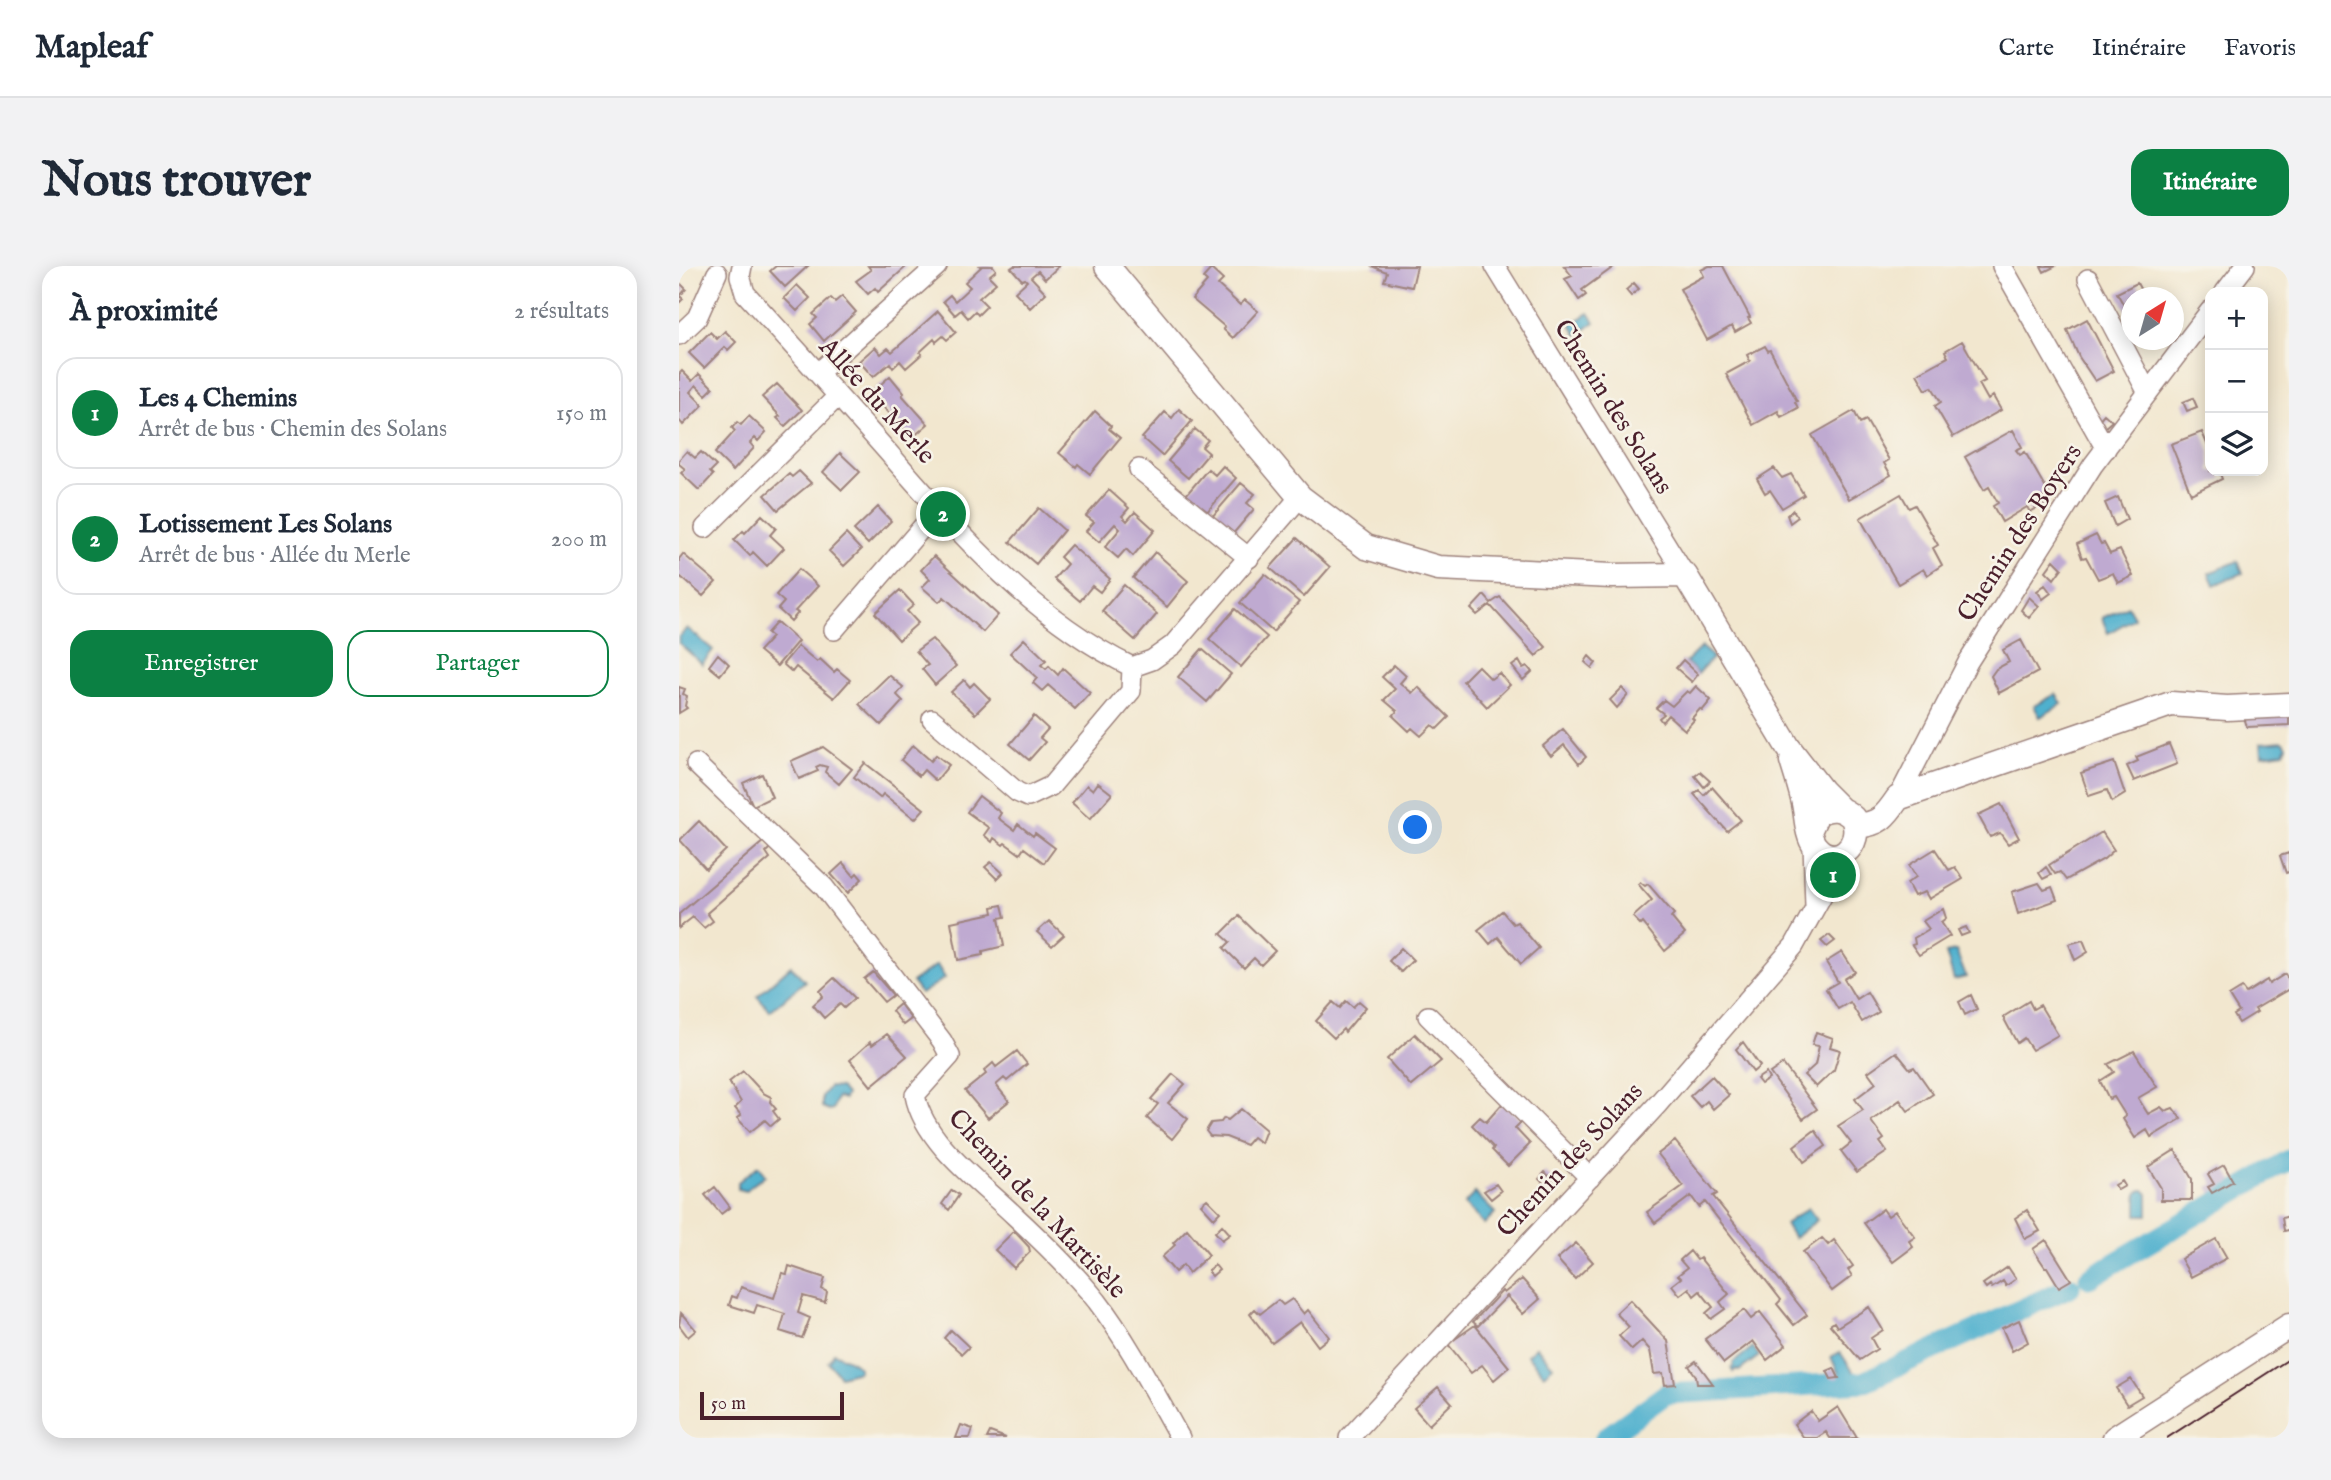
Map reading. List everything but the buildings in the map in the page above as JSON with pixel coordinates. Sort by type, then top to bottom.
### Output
[{"type":"street","points":[[818,373],[936,266]]},
{"type":"street","points":[[1107,266],[1300,497],[1366,547],[1438,568],[1612,576],[1685,575],[1788,747],[1822,791],[1848,817],[1856,840],[1846,852],[1839,855],[1824,854],[1811,836]]},
{"type":"street","name":"Chemin des Solans","points":[[1495,266],[1685,575]]},
{"type":"street","points":[[2002,266],[2106,449]]},
{"type":"street","points":[[2229,287],[2245,266]]},
{"type":"street","points":[[679,335],[697,317],[713,269],[741,271]]},
{"type":"street","name":"Allée du Merle","points":[[741,271],[745,293],[938,509],[999,573],[1053,617],[1107,655],[1132,667]]},
{"type":"street","points":[[2088,279],[2148,393]]},
{"type":"street","name":"Chemin des Boyers","points":[[1898,798],[1968,662],[2093,465],[2205,318]]},
{"type":"street","points":[[705,528],[838,396]]},
{"type":"street","points":[[1139,469],[1249,558]]},
{"type":"street","points":[[932,719],[1017,792],[1028,797],[1051,786],[1131,691],[1132,667],[1152,660],[1173,645],[1300,497]]},
{"type":"street","points":[[834,630],[938,509]]},
{"type":"street","points":[[1811,836],[1817,814],[1832,808],[1848,817],[1873,824],[1886,815],[1898,798],[2171,704],[2227,708],[2289,705]]},
{"type":"street","points":[[1788,747],[1811,836],[1815,907]]},
{"type":"street","name":"Chemin de la Martisèle","points":[[696,764],[824,887],[942,1041],[950,1056],[915,1095],[918,1111],[941,1146],[1032,1232],[1096,1301],[1135,1360],[1180,1438]]},
{"type":"street","name":"Chemin des Solans","points":[[1349,1438],[1657,1105],[1794,946],[1846,852]]},
{"type":"street","points":[[1428,1016],[1590,1178]]},
{"type":"street","points":[[2115,1438],[2289,1326]]},
{"type":"water","points":[[1589,313],[1595,322],[1577,335],[1571,325],[1572,320],[1578,320]]},
{"type":"water","points":[[2238,561],[2243,573],[2214,585],[2209,573]]},
{"type":"water","points":[[2128,606],[2134,618],[2108,633],[2102,618]]},
{"type":"water","points":[[687,628],[713,650],[702,664],[679,643],[679,637]]},
{"type":"water","points":[[1701,647],[1713,657],[1698,674],[1686,662]]},
{"type":"water","points":[[2056,694],[2062,704],[2040,717],[2034,706]]},
{"type":"water","points":[[2283,741],[2287,746],[2284,752],[2262,755],[2261,743]]},
{"type":"water","points":[[1956,951],[1966,977],[1954,980],[1946,953]]},
{"type":"water","points":[[937,965],[945,978],[921,994],[912,982]]},
{"type":"water","points":[[791,966],[805,981],[770,1011],[757,996]]},
{"type":"water","points":[[829,1087],[840,1088],[846,1095],[844,1099],[837,1097],[833,1109],[829,1110],[822,1107],[822,1096]]},
{"type":"water","points":[[758,1166],[765,1175],[745,1191],[738,1189],[738,1182]]},
{"type":"water","points":[[2141,1190],[2148,1194],[2148,1215],[2137,1215],[2137,1194]]},
{"type":"water","points":[[1475,1193],[1495,1213],[1484,1224],[1464,1204]]},
{"type":"water","points":[[1808,1208],[1817,1220],[1794,1238],[1785,1224]]},
{"type":"water","points":[[1536,1347],[1553,1366],[1544,1374],[1527,1355]]},
{"type":"water","points":[[1753,1347],[1759,1356],[1739,1371],[1736,1369],[1733,1372],[1733,1363]]},
{"type":"water","points":[[1840,1352],[1854,1373],[1840,1376],[1831,1357]]},
{"type":"water","points":[[834,1353],[853,1362],[859,1367],[859,1371],[840,1376],[828,1362]]},
{"type":"waterway","points":[[2089,1278],[2289,1160]]},
{"type":"waterway","points":[[1605,1438],[1666,1394],[1863,1382],[2070,1287]]},
{"type":"tram line","points":[[2167,1438],[2289,1359]]},
{"type":"place","name":"Lotissement Les Solans","points":[[943,514]]},
{"type":"place","name":"Les 4 Chemins","points":[[1833,875]]}]
